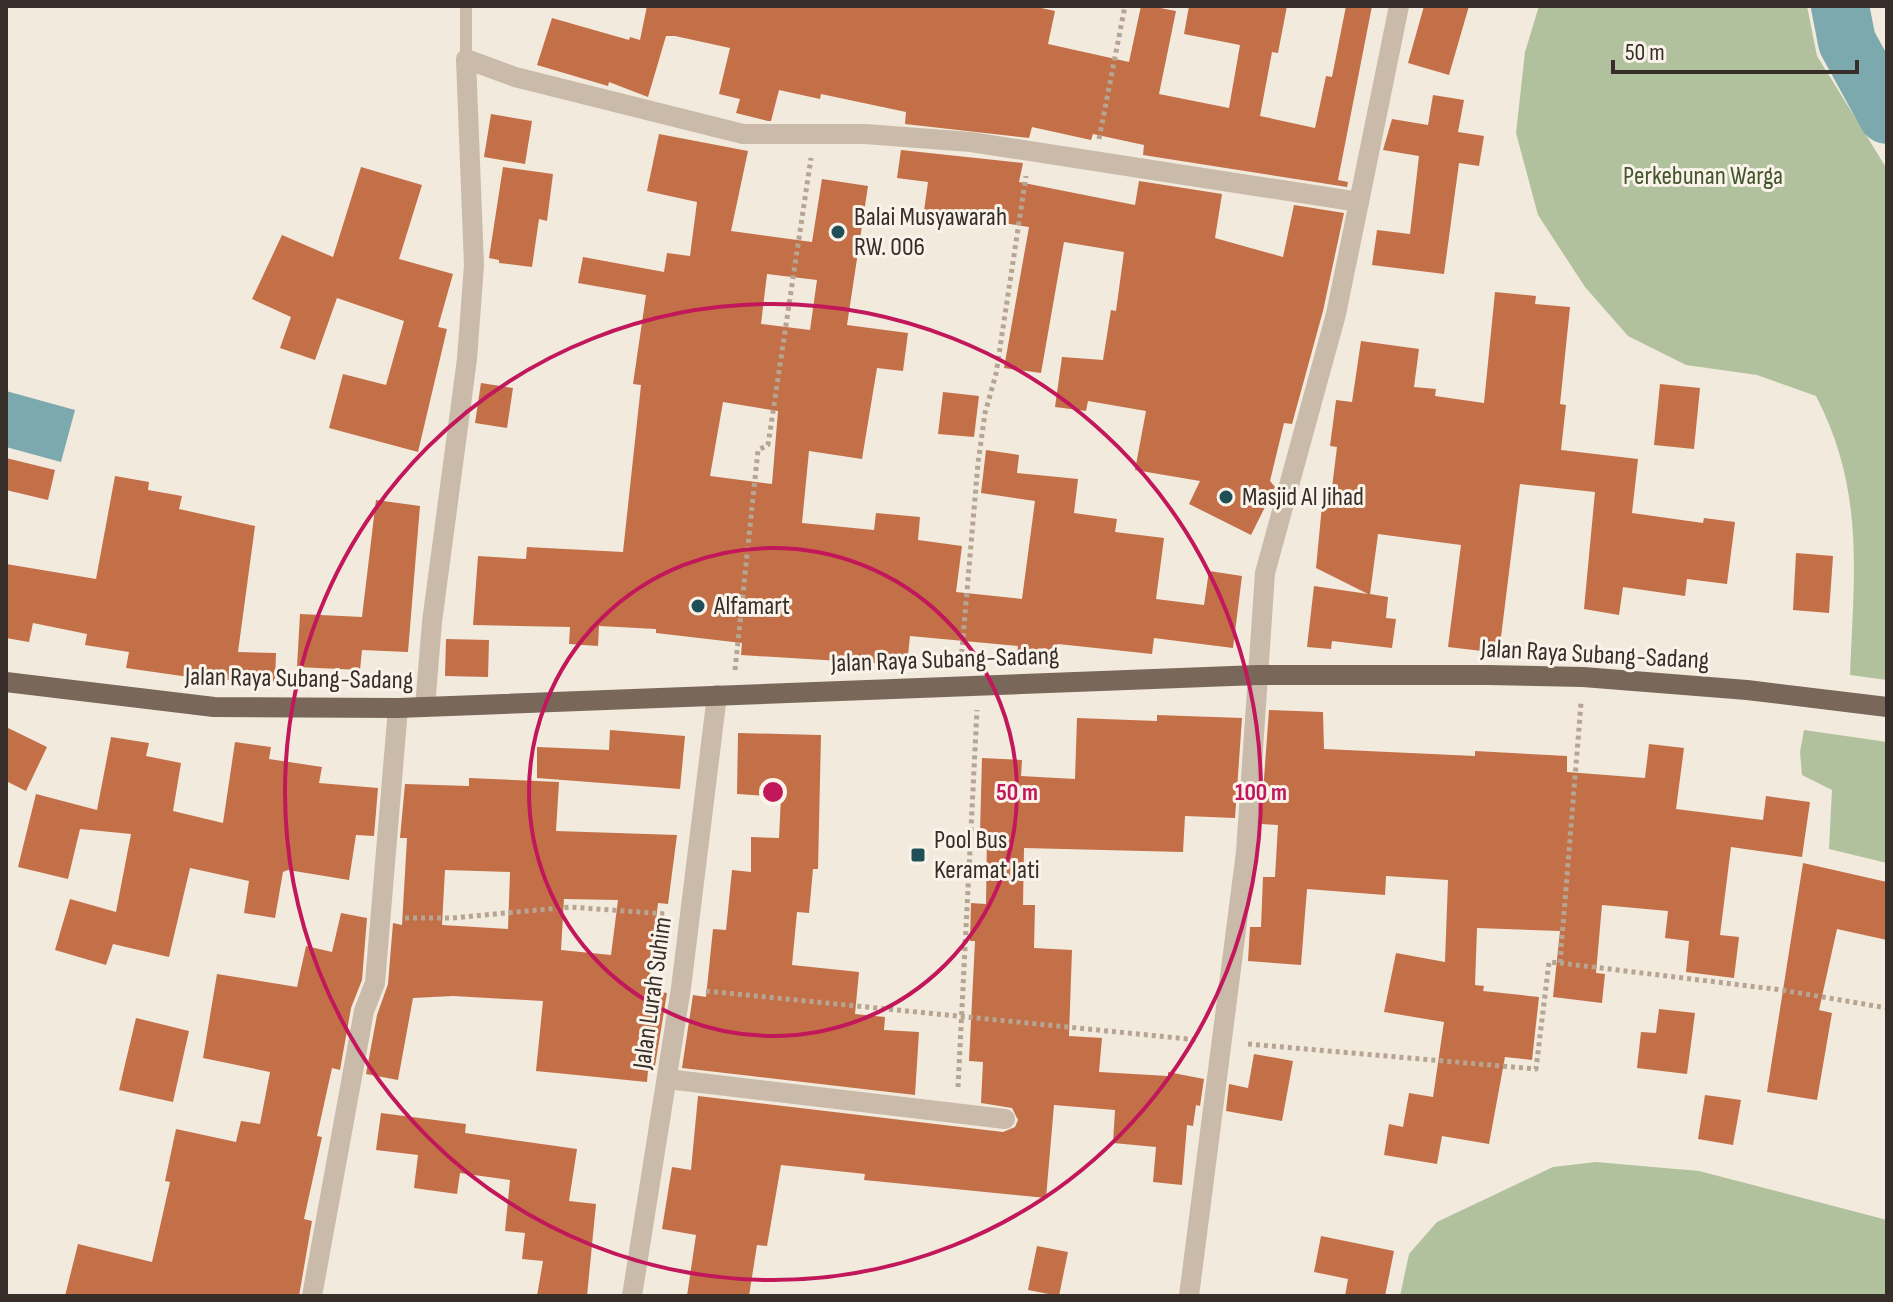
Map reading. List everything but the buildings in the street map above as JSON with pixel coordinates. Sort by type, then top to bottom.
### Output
[{"type":"main road","name":"Jalan Raya Subang-Sadang","points":[[6,682],[214,707],[398,708],[1258,675],[1583,677],[1747,690],[1887,707]]},
{"type":"street","points":[[1189,1296],[1246,852],[1265,573],[1271,541],[1336,314],[1399,6]]},
{"type":"street","points":[[425,707],[433,607],[467,359],[474,265],[466,59],[515,77],[731,131],[865,134],[1029,151],[1359,202]]},
{"type":"street","name":"Jalan Lurah Suhim","points":[[632,1296],[725,695]]},
{"type":"street","points":[[312,1296],[364,1011],[375,983],[383,917],[398,708]]},
{"type":"street","points":[[667,1079],[1005,1119]]},
{"type":"lane","points":[[466,6],[466,59]]},
{"type":"path","points":[[1095,161],[1125,6]]},
{"type":"path","points":[[725,695],[758,450],[768,445],[811,156],[818,134]]},
{"type":"path","points":[[957,1112],[978,463],[985,413],[996,374],[1029,151]]},
{"type":"path","points":[[383,917],[452,918],[570,907],[611,907],[691,917]]},
{"type":"path","points":[[1560,963],[1782,990],[1887,1008]]},
{"type":"green space","name":"Perkebunan Warga","points":[[1539,6],[1807,6],[1817,56],[1887,169],[1887,680],[1850,675],[1854,567],[1849,499],[1843,465],[1816,396],[1757,375],[1686,365],[1628,336],[1585,287],[1538,215],[1516,133],[1525,52]]},
{"type":"green space","points":[[1804,730],[1887,742],[1887,863],[1829,849],[1832,790],[1802,775],[1800,752]]},
{"type":"green space","points":[[1596,1162],[1699,1171],[1887,1220],[1887,1296],[1400,1296],[1409,1254],[1437,1222],[1553,1167]]},
{"type":"water","points":[[6,391],[75,410],[61,462],[6,447]]},
{"type":"waterway","points":[[1840,6],[1847,42],[1887,115]]},
{"type":"place","name":"Balai Musyawarah RW. 006","points":[[838,232]]},
{"type":"place","name":"Masjid Al Jihad","points":[[1226,497]]},
{"type":"place","name":"Alfamart","points":[[698,606]]},
{"type":"place","name":"Pool Bus Keramat Jati","points":[[918,855]]}]
